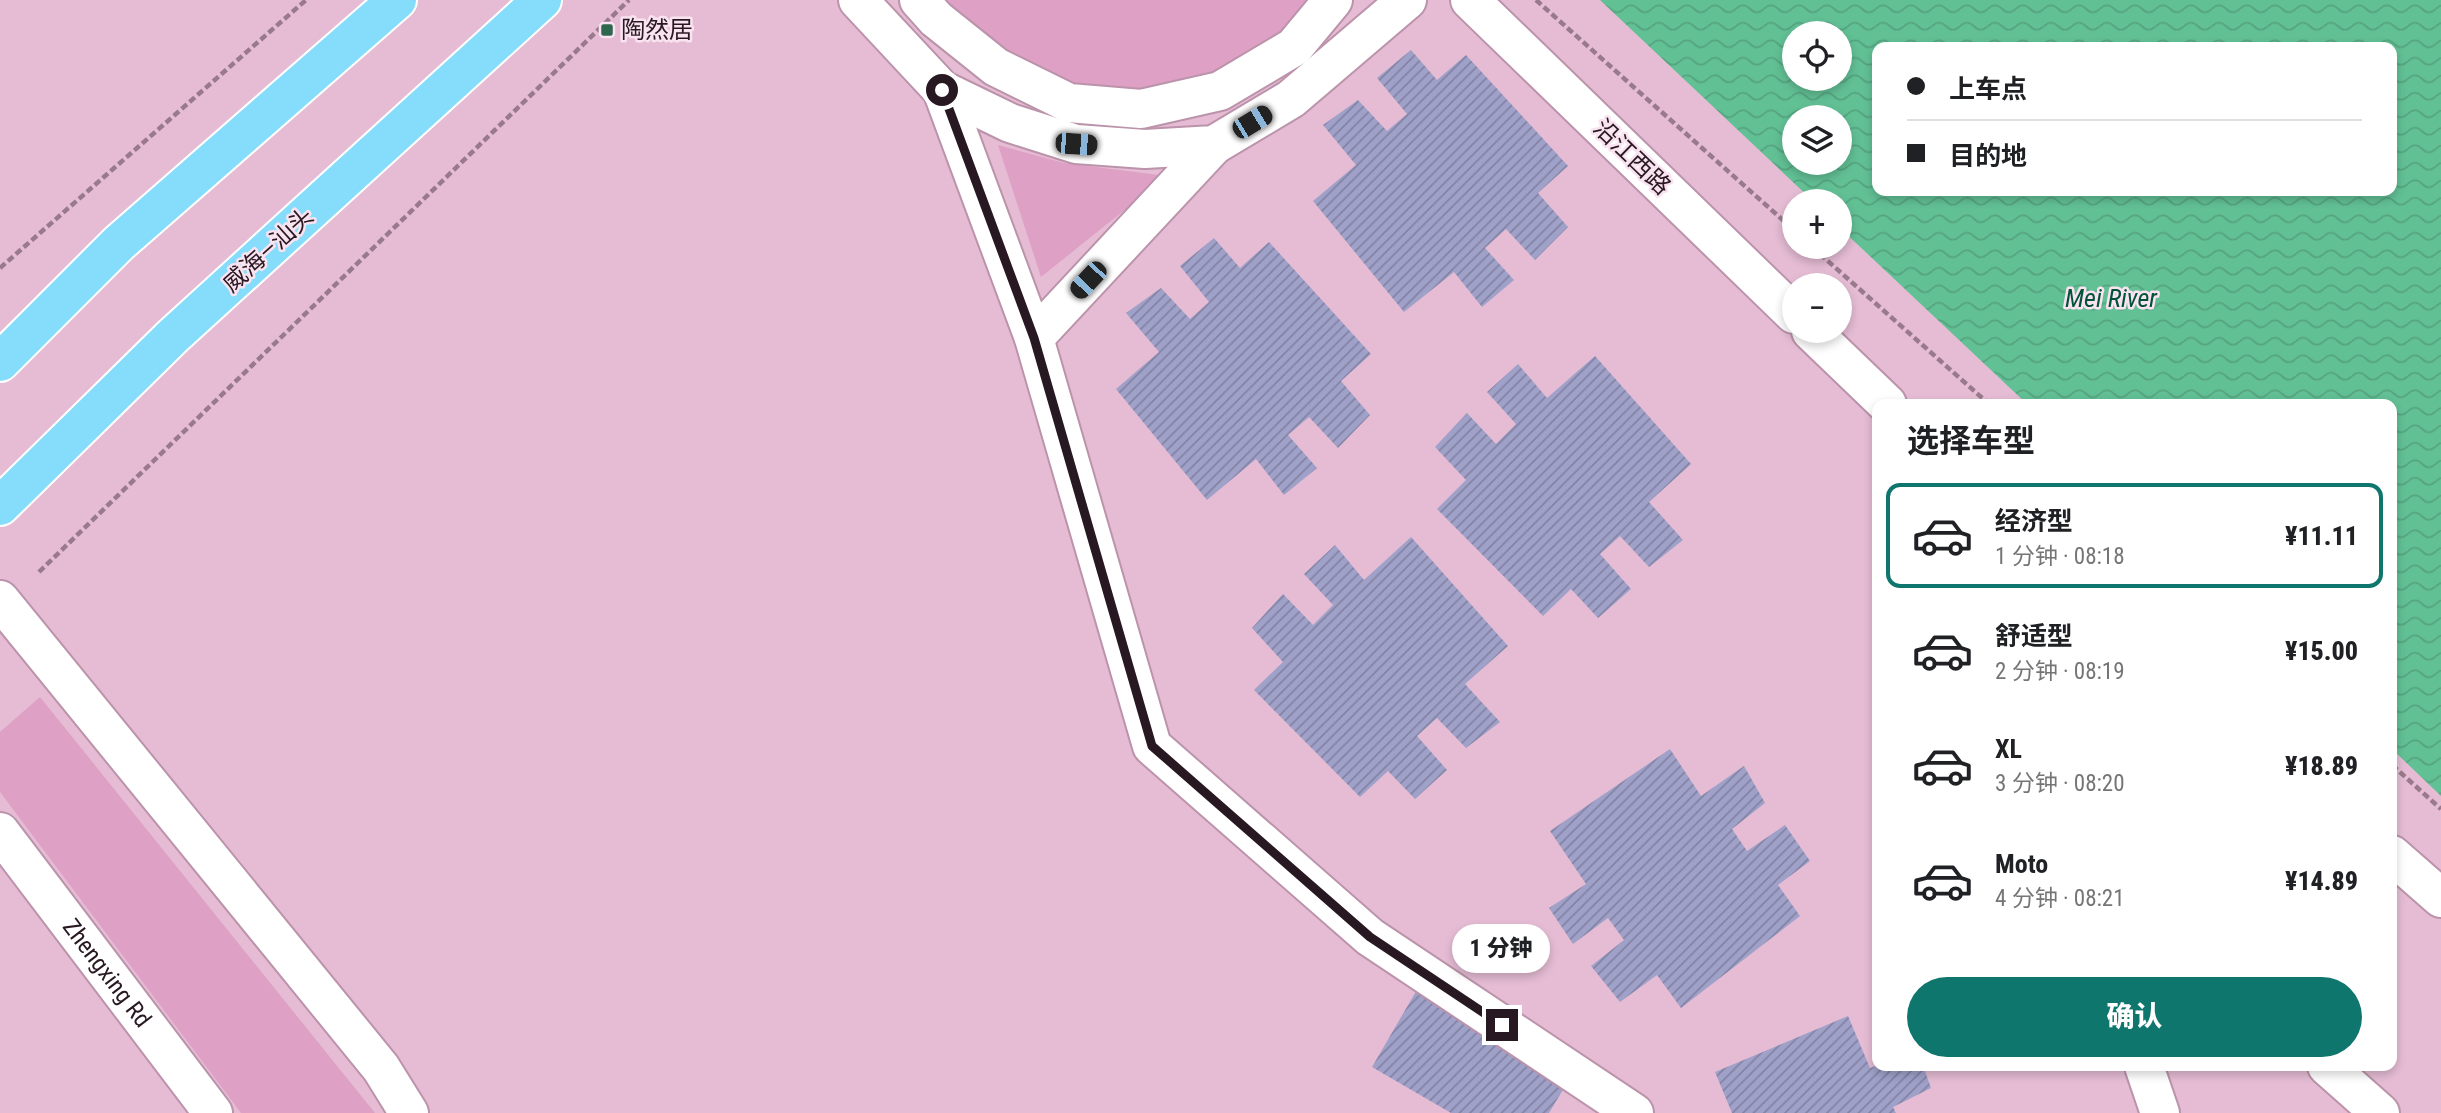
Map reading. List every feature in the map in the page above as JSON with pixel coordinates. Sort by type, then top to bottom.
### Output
[{"type":"highway","points":[[0,362],[119,243],[397,0]]},
{"type":"highway","name":"威海—汕头","points":[[0,506],[173,336],[542,0]]},
{"type":"street","points":[[858,0],[942,90],[1010,123],[1076,144],[1144,149],[1214,145]]},
{"type":"street","points":[[919,0],[936,19],[996,67],[1056,97],[1069,103],[1141,109],[1220,91],[1294,47],[1332,0]]},
{"type":"street","points":[[1034,338],[1214,145],[1291,99],[1407,0]]},
{"type":"street","name":"沿江西路","points":[[1470,0],[1782,302]]},
{"type":"street","points":[[942,90],[1034,338],[1152,746],[1370,937],[1634,1113]]},
{"type":"street","points":[[1823,343],[1882,399]]},
{"type":"street","points":[[0,600],[381,1068],[408,1113]]},
{"type":"street","name":"Zhengxing Rd","points":[[0,832],[213,1113]]},
{"type":"street","points":[[2397,859],[2441,898]]},
{"type":"street","points":[[2146,1071],[2160,1113]]},
{"type":"street","points":[[2333,1071],[2380,1113]]},
{"type":"path","points":[[0,268],[306,0]]},
{"type":"path","points":[[39,572],[629,0]]},
{"type":"path","points":[[1536,0],[1782,219]]},
{"type":"path","points":[[1826,259],[1983,399]]},
{"type":"path","points":[[2397,769],[2441,808]]},
{"type":"shaded area","points":[[940,0],[1306,0],[1310,12],[1246,76],[1068,100]]},
{"type":"shaded area","points":[[998,145],[1064,163],[1167,176],[1041,277]]},
{"type":"shaded area","points":[[40,697],[375,1113],[241,1113],[0,792],[0,732]]},
{"type":"water","name":"Mei River","points":[[1600,0],[2441,0],[2441,796],[2397,754],[2397,399],[2022,399],[1852,239],[1852,189],[1800,189],[1785,175],[1852,175],[1852,105],[1782,105],[1782,172]]},
{"type":"building","points":[[1411,50],[1437,80],[1466,55],[1568,166],[1538,193],[1568,227],[1535,260],[1506,229],[1485,248],[1514,280],[1482,307],[1454,272],[1404,312],[1313,201],[1356,165],[1323,125],[1358,100],[1387,131],[1407,114],[1377,78]]},
{"type":"building","points":[[1214,238],[1240,268],[1269,242],[1371,354],[1341,381],[1370,415],[1338,448],[1309,417],[1288,435],[1317,468],[1284,495],[1256,459],[1207,500],[1116,389],[1159,352],[1126,313],[1161,288],[1190,319],[1209,302],[1180,266]]},
{"type":"building","points":[[1595,356],[1691,464],[1649,502],[1683,540],[1649,567],[1620,536],[1600,554],[1631,589],[1598,618],[1571,589],[1543,616],[1437,509],[1466,480],[1435,447],[1467,413],[1496,444],[1516,424],[1487,392],[1518,364],[1547,398]]},
{"type":"building","points":[[1411,537],[1508,646],[1465,684],[1500,722],[1466,748],[1437,718],[1417,736],[1447,770],[1415,799],[1388,771],[1360,797],[1254,690],[1283,662],[1252,628],[1283,594],[1313,625],[1333,605],[1304,574],[1335,545],[1364,580]]},
{"type":"building","points":[[1670,749],[1701,796],[1744,766],[1765,803],[1732,829],[1747,851],[1785,825],[1810,861],[1778,885],[1800,916],[1681,1008],[1657,975],[1620,1002],[1591,966],[1624,940],[1608,918],[1573,944],[1549,908],[1586,884],[1550,831]]},
{"type":"building","points":[[1418,988],[1570,1078],[1549,1113],[1451,1113],[1372,1067]]},
{"type":"building","points":[[1848,1016],[1872,1071],[1925,1071],[1931,1088],[1893,1107],[1896,1113],[1732,1113],[1715,1072]]},
{"type":"place","name":"陶然居","points":[[607,30]]},
{"type":"route","points":[[942,90],[1034,338],[1152,746],[1370,937],[1502,1025]]}]
